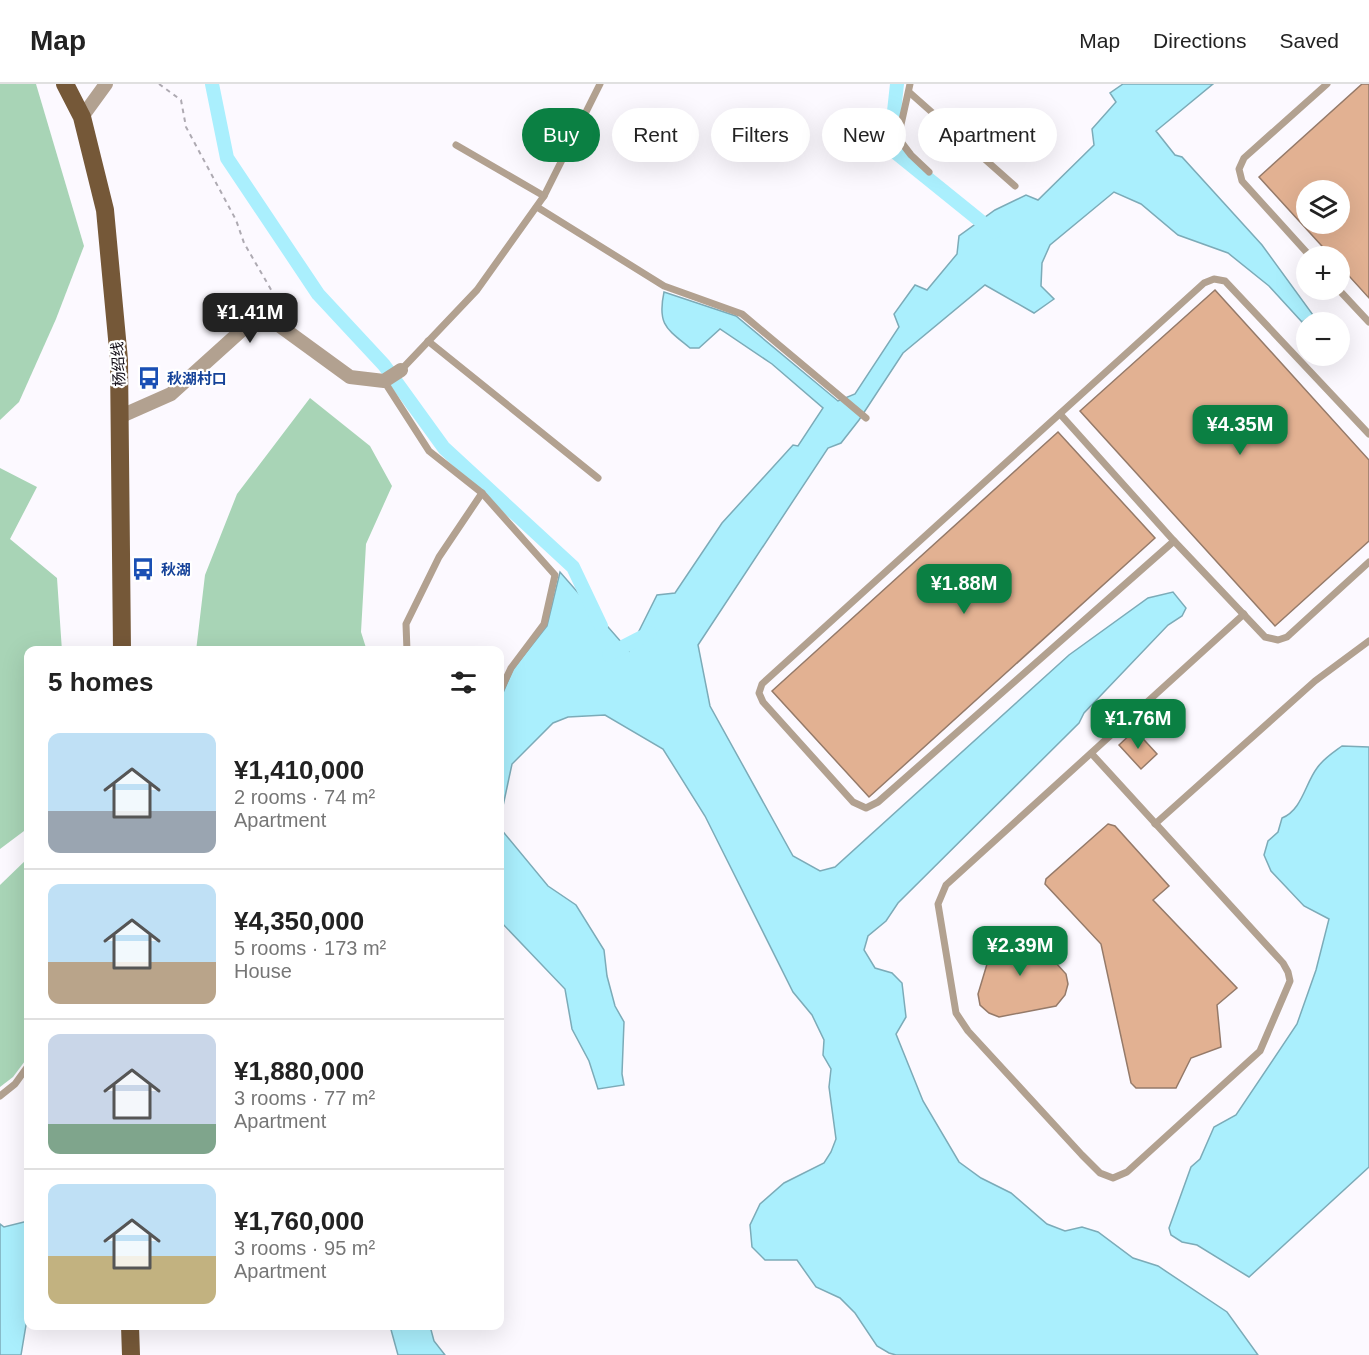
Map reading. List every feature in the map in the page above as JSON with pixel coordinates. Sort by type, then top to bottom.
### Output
[{"type":"main road","name":"杨绍线","points":[[65,84],[82,117],[105,210],[119,360],[122,646]]},
{"type":"main road","points":[[130,1330],[131,1355]]},
{"type":"street","points":[[82,117],[106,84]]},
{"type":"street","points":[[119,417],[171,394],[252,321],[268,318],[350,377],[384,381],[400,370]]},
{"type":"lane","points":[[400,370],[477,290],[537,207],[600,84]]},
{"type":"lane","points":[[1301,246],[1242,181],[1239,169],[1244,159],[1327,84]]},
{"type":"lane","points":[[929,172],[911,155],[898,138],[910,88],[1015,186]]},
{"type":"lane","points":[[456,145],[544,196]]},
{"type":"lane","points":[[537,207],[664,286],[742,314],[866,417]]},
{"type":"lane","points":[[1174,541],[879,802],[866,808],[853,802],[763,702],[759,693],[762,684],[1204,283],[1214,279],[1225,281],[1369,434]]},
{"type":"lane","points":[[1349,300],[1369,322]]},
{"type":"lane","points":[[428,341],[598,477]]},
{"type":"lane","points":[[384,381],[429,451],[482,492],[555,575],[544,624],[511,668],[504,683]]},
{"type":"lane","points":[[1060,414],[1174,541],[1265,637],[1278,640],[1287,637],[1369,562]]},
{"type":"lane","points":[[407,646],[406,624],[439,557],[482,492]]},
{"type":"lane","points":[[1091,753],[1283,963],[1290,981],[1260,1051],[1127,1172],[1113,1178],[1100,1173],[1082,1155],[968,1031],[956,1013],[938,904],[946,885],[1091,753],[1244,614]]},
{"type":"lane","points":[[1155,824],[1315,681],[1369,641]]},
{"type":"lane","points":[[0,1096],[15,1084],[24,1072]]},
{"type":"path","points":[[159,84],[181,100],[186,126],[236,220],[244,243],[285,313]]},
{"type":"green space","points":[[0,84],[36,84],[84,246],[56,319],[19,402],[0,420]]},
{"type":"green space","points":[[310,398],[370,446],[392,486],[366,544],[361,632],[365,646],[197,646],[205,575],[237,494]]},
{"type":"green space","points":[[0,468],[37,487],[10,539],[57,578],[62,646],[24,646],[24,831],[0,849]]},
{"type":"green space","points":[[24,862],[24,1062],[13,1077],[0,1087],[0,885]]},
{"type":"water","points":[[1123,84],[1213,84],[1156,131],[1175,155],[1182,157],[1262,245],[1296,292],[1296,300],[1302,300],[1311,312],[1296,312],[1296,315],[1269,286],[1228,253],[1178,235],[1141,204],[1114,192],[1050,245],[1042,263],[1041,286],[1054,299],[1034,313],[985,285],[903,353],[841,443],[828,448],[698,645],[710,706],[793,856],[820,871],[835,867],[1069,655],[1148,598],[1173,592],[1186,608],[1182,616],[1168,625],[1084,713],[1079,723],[898,903],[886,921],[868,936],[864,950],[875,968],[892,973],[902,983],[906,1017],[896,1034],[923,1101],[959,1162],[981,1178],[1011,1193],[1047,1224],[1065,1231],[1082,1227],[1098,1232],[1133,1258],[1158,1266],[1227,1312],[1258,1355],[896,1355],[877,1346],[855,1313],[840,1298],[816,1287],[797,1260],[765,1260],[752,1247],[750,1225],[760,1204],[784,1183],[824,1163],[831,1152],[836,1139],[829,1087],[831,1069],[823,1055],[824,1040],[812,1015],[793,992],[705,816],[663,749],[605,715],[568,717],[553,723],[512,764],[504,801],[504,690],[513,669],[547,626],[560,572],[629,651],[657,595],[675,593],[722,523],[793,445],[798,446],[823,408],[772,364],[720,329],[699,348],[690,348],[670,331],[663,319],[664,292],[736,316],[838,401],[855,394],[899,327],[894,314],[915,285],[927,290],[957,254],[959,236],[995,210],[1026,195],[1038,200],[1094,145],[1092,129],[1116,102],[1110,93]]},
{"type":"water","points":[[1342,746],[1369,747],[1369,1167],[1249,1277],[1197,1245],[1182,1242],[1171,1235],[1169,1228],[1191,1167],[1200,1159],[1214,1127],[1236,1115],[1297,1024],[1316,970],[1329,919],[1304,906],[1271,871],[1264,855],[1268,841],[1278,832],[1282,818],[1299,803],[1317,768]]},
{"type":"water","points":[[504,833],[548,886],[576,905],[604,950],[607,976],[615,1006],[624,1022],[622,1074],[624,1085],[598,1089],[589,1061],[572,1029],[565,989],[504,925]]},
{"type":"water","points":[[24,1222],[25,1330],[21,1355],[0,1355],[0,1224],[4,1227]]},
{"type":"water","points":[[391,1330],[431,1330],[434,1341],[445,1355],[398,1355]]},
{"type":"building","points":[[1362,84],[1369,84],[1369,298],[1350,277],[1350,246],[1322,246],[1311,234],[1350,234],[1350,180],[1296,180],[1296,218],[1259,177]]},
{"type":"building","points":[[1215,290],[1369,460],[1369,541],[1275,626],[1080,411]]},
{"type":"building","points":[[1058,432],[1155,538],[869,797],[772,691]]},
{"type":"building","points":[[1135,730],[1157,754],[1141,769],[1119,745]]},
{"type":"building","points":[[1108,824],[1115,826],[1169,886],[1153,900],[1237,988],[1217,1005],[1221,1047],[1191,1058],[1176,1088],[1136,1088],[1131,1083],[1101,944],[1045,884],[1046,879]]},
{"type":"building","points":[[1014,928],[1025,929],[1066,974],[1068,984],[1065,995],[1056,1006],[999,1017],[989,1013],[980,1005],[978,994],[994,941],[1003,932]]},
{"type":"waterway","points":[[212,84],[227,158],[318,294],[384,365],[444,448],[573,567],[601,626]]},
{"type":"waterway","points":[[897,84],[890,148],[994,232]]},
{"type":"waterway","points":[[609,655],[650,633]]},
{"type":"place","name":"秋湖村口","points":[[149,378]]},
{"type":"place","name":"秋湖","points":[[143,569]]}]
